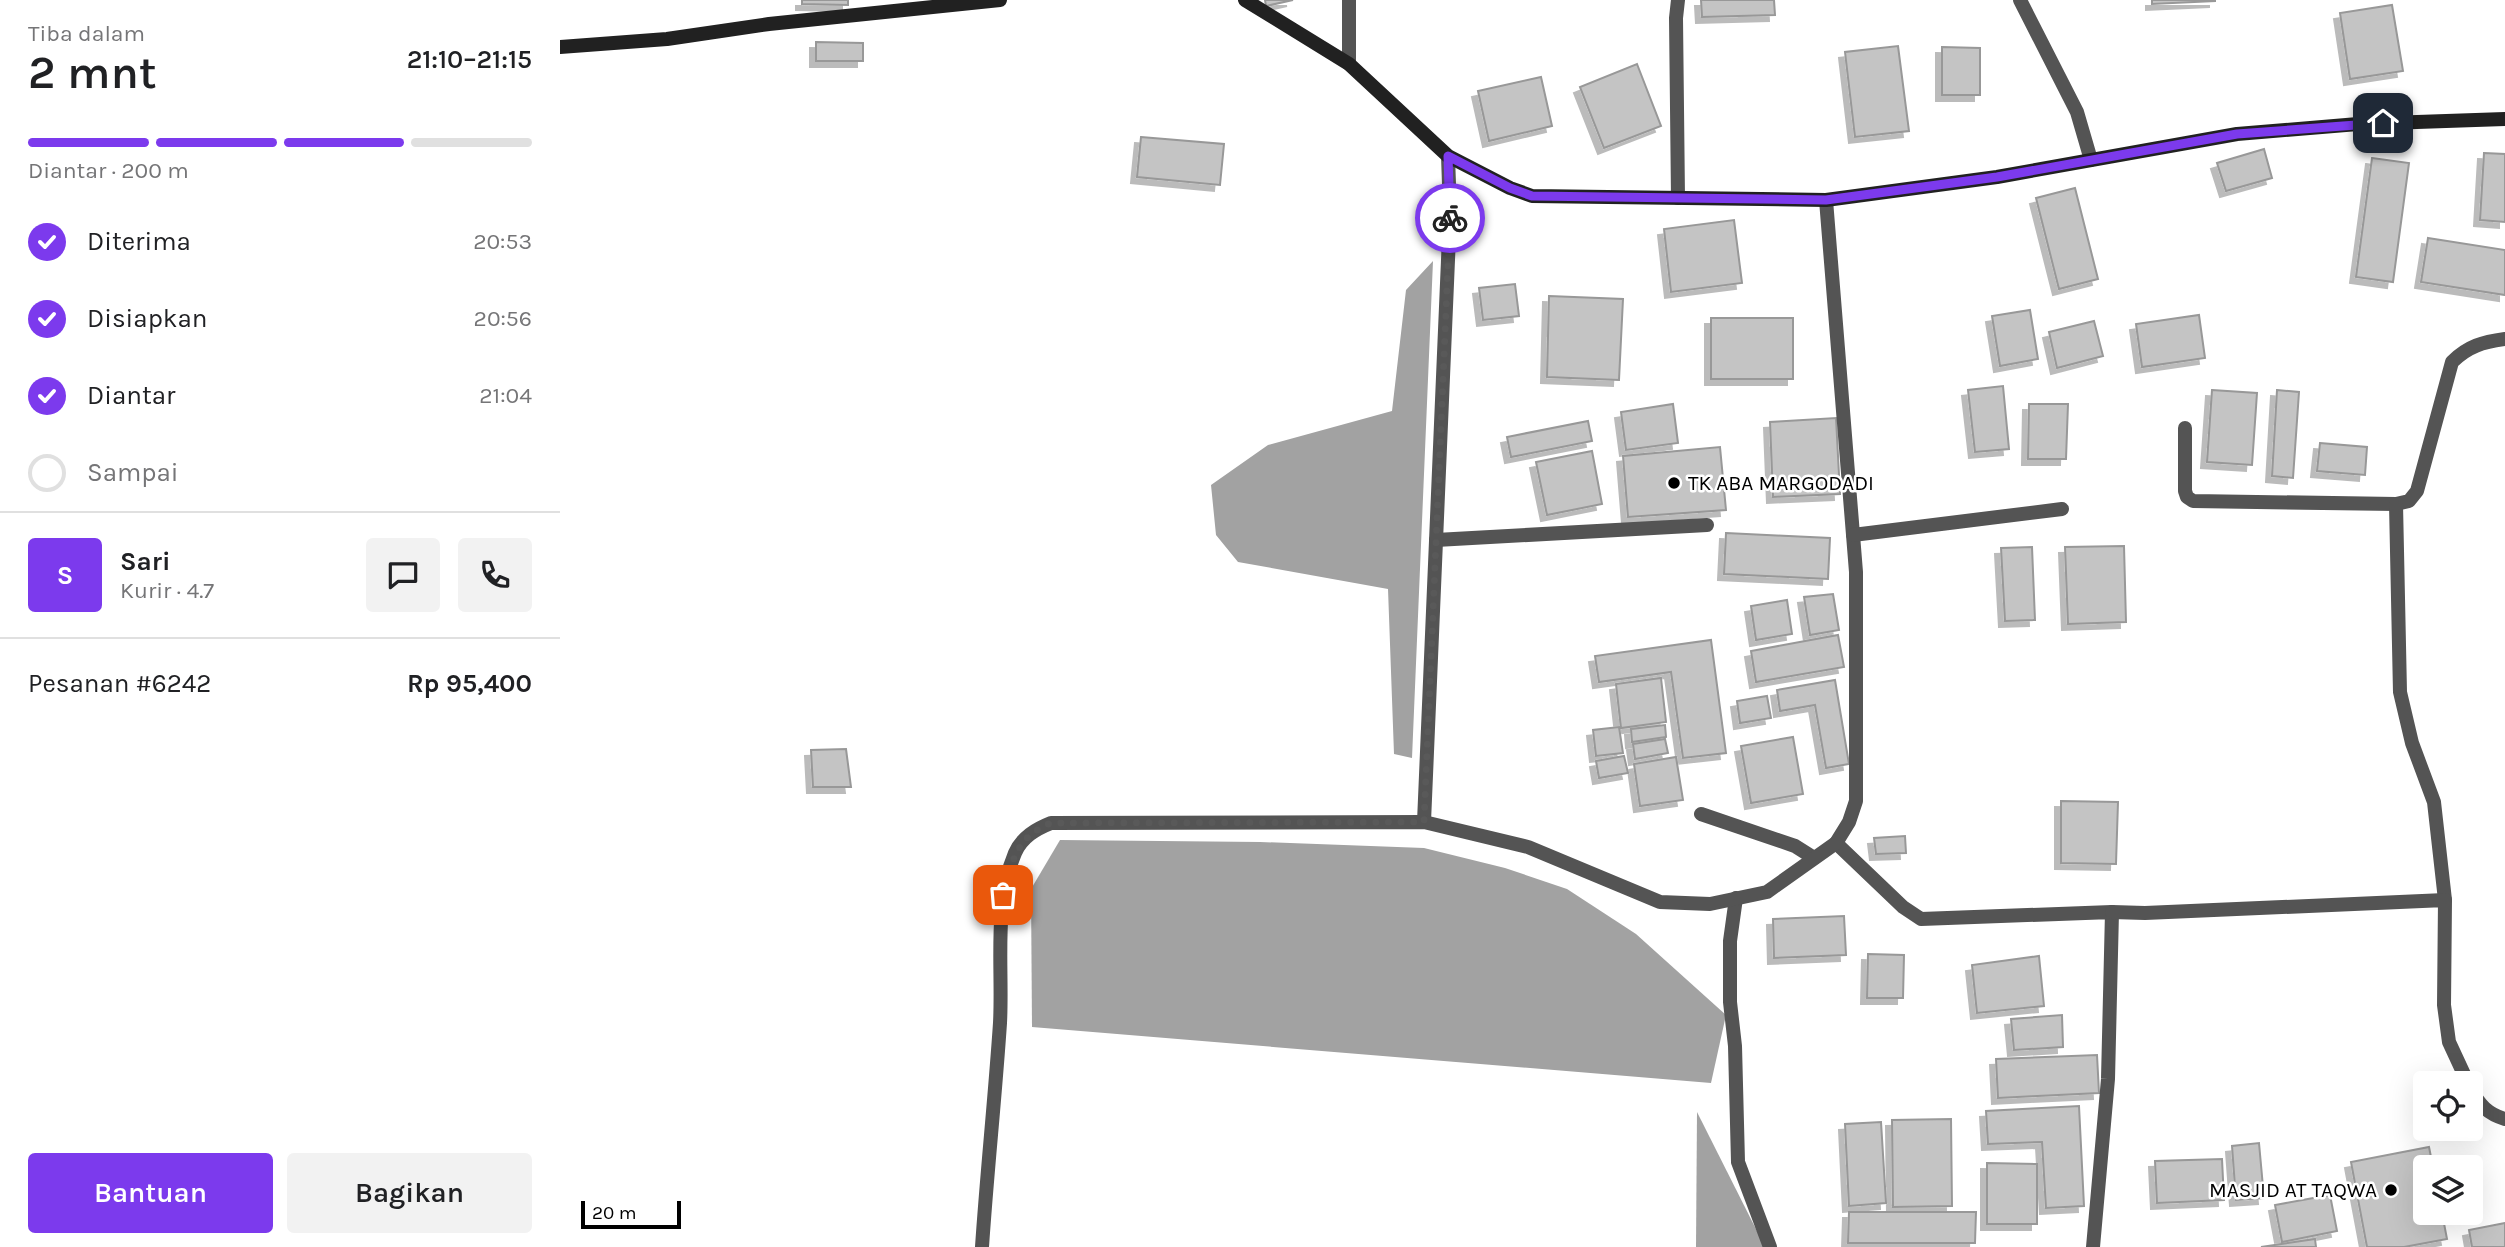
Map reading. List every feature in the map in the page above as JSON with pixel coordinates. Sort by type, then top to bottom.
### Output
[{"type":"street","points":[[560,47],[667,39],[769,24],[1000,0]]},
{"type":"street","points":[[1245,0],[1349,64],[1448,156],[1510,188],[1532,196],[1826,200],[1997,177],[2237,134],[2358,124],[2505,119]]},
{"type":"street","points":[[1349,0],[1349,64]]},
{"type":"street","points":[[1678,0],[1678,198]]},
{"type":"street","points":[[2020,0],[2077,112],[2091,160]]},
{"type":"street","points":[[1424,822],[1450,213],[1448,156]]},
{"type":"street","points":[[982,1247],[1000,1020],[1003,895],[1015,854],[1022,842],[1035,830],[1051,823],[1424,822],[1528,847],[1660,902],[1710,904],[1767,892],[1836,843],[1849,822],[1856,801],[1856,572],[1826,200]]},
{"type":"street","points":[[2185,428],[2185,491],[2187,497],[2193,501],[2396,504],[2409,501],[2417,491],[2452,362],[2464,350],[2480,343],[2505,339]]},
{"type":"street","points":[[2396,504],[2400,692],[2412,743],[2434,802],[2445,900],[2444,1005],[2449,1042],[2462,1071]]},
{"type":"street","points":[[1853,535],[2062,509]]},
{"type":"street","points":[[1436,540],[1707,525]]},
{"type":"street","points":[[1700,814],[1795,846],[1814,858]]},
{"type":"street","points":[[1836,843],[1903,907],[1921,919],[2445,900]]},
{"type":"street","points":[[1736,898],[1730,941],[1730,1002],[1735,1046],[1738,1162],[1770,1247]]},
{"type":"street","points":[[2093,1247],[2108,1079],[2112,912]]},
{"type":"street","points":[[2483,1106],[2493,1115],[2505,1119]]},
{"type":"shaded area","points":[[1433,261],[1412,758],[1394,754],[1388,589],[1238,562],[1216,535],[1211,485],[1268,445],[1392,411],[1406,290]]},
{"type":"shaded area","points":[[1060,840],[1260,842],[1424,848],[1505,868],[1567,889],[1636,934],[1726,1015],[1711,1083],[1032,1027],[1031,889]]},
{"type":"shaded area","points":[[1697,1112],[1765,1247],[1696,1247]]},
{"type":"building","points":[[802,0],[848,0],[848,5],[802,4]]},
{"type":"building","points":[[1265,0],[1293,0],[1266,6]]},
{"type":"building","points":[[1701,0],[1774,0],[1775,15],[1702,17]]},
{"type":"building","points":[[2152,0],[2215,0],[2215,1],[2152,4]]},
{"type":"building","points":[[2392,5],[2403,71],[2350,79],[2340,13]]},
{"type":"building","points":[[816,42],[863,43],[863,61],[816,61]]},
{"type":"building","points":[[1898,46],[1909,131],[1855,137],[1845,52]]},
{"type":"building","points":[[1942,47],[1980,48],[1980,95],[1942,95]]},
{"type":"building","points":[[1637,64],[1661,126],[1604,148],[1580,87]]},
{"type":"building","points":[[1541,77],[1552,126],[1489,141],[1478,91]]},
{"type":"building","points":[[1141,137],[1224,144],[1220,185],[1137,177]]},
{"type":"building","points":[[2264,149],[2272,178],[2226,191],[2217,163]]},
{"type":"building","points":[[2484,153],[2505,154],[2505,222],[2480,220]]},
{"type":"building","points":[[2372,158],[2409,163],[2393,282],[2356,277]]},
{"type":"building","points":[[2075,188],[2098,279],[2059,289],[2036,198]]},
{"type":"building","points":[[1734,220],[1742,283],[1671,292],[1664,229]]},
{"type":"building","points":[[2428,238],[2505,250],[2505,295],[2421,282]]},
{"type":"building","points":[[1515,284],[1519,316],[1483,320],[1479,288]]},
{"type":"building","points":[[1549,296],[1623,299],[1619,380],[1547,377]]},
{"type":"building","points":[[2030,310],[2038,359],[2000,366],[1992,316]]},
{"type":"building","points":[[2199,315],[2205,358],[2142,367],[2136,324]]},
{"type":"building","points":[[1711,318],[1793,318],[1793,379],[1711,379]]},
{"type":"building","points":[[2094,321],[2103,356],[2057,368],[2049,332]]},
{"type":"building","points":[[2003,386],[2009,449],[1975,452],[1968,390]]},
{"type":"building","points":[[2212,390],[2257,393],[2252,465],[2207,462]]},
{"type":"building","points":[[2277,390],[2299,392],[2293,478],[2272,476]]},
{"type":"building","points":[[1673,404],[1678,443],[1626,450],[1621,412]]},
{"type":"building","points":[[2029,404],[2068,404],[2066,459],[2028,459]]},
{"type":"building","points":[[1836,418],[1840,494],[1773,497],[1770,422]]},
{"type":"building","points":[[1588,421],[1592,441],[1511,457],[1507,437]]},
{"type":"building","points":[[2320,443],[2367,447],[2365,475],[2317,471]]},
{"type":"building","name":"TK ABA MARGODADI","points":[[1720,447],[1726,510],[1628,517],[1623,456]]},
{"type":"building","points":[[1592,451],[1602,504],[1547,515],[1536,462]]},
{"type":"building","points":[[1726,533],[1830,538],[1828,579],[1724,574]]},
{"type":"building","points":[[2124,546],[2126,622],[2068,624],[2065,547]]},
{"type":"building","points":[[2032,547],[2035,620],[2005,621],[2001,548]]},
{"type":"building","points":[[1833,594],[1839,630],[1810,635],[1804,597]]},
{"type":"building","points":[[1787,600],[1792,634],[1756,640],[1751,606]]},
{"type":"building","points":[[1838,635],[1844,667],[1756,682],[1751,651]]},
{"type":"building","points":[[1711,640],[1726,753],[1683,758],[1671,672],[1599,682],[1595,656]]},
{"type":"building","points":[[1661,678],[1666,722],[1621,728],[1616,684]]},
{"type":"building","points":[[1835,680],[1849,764],[1826,768],[1815,705],[1780,711],[1777,690]]},
{"type":"building","points":[[1767,696],[1771,718],[1740,723],[1737,701]]},
{"type":"building","points":[[1665,725],[1666,737],[1632,742],[1631,729]]},
{"type":"building","points":[[1619,727],[1623,753],[1596,756],[1593,730]]},
{"type":"building","points":[[1793,737],[1803,794],[1751,803],[1741,746]]},
{"type":"building","points":[[1665,739],[1668,753],[1635,759],[1633,744]]},
{"type":"building","points":[[846,749],[851,787],[813,787],[811,750]]},
{"type":"building","points":[[1624,756],[1628,773],[1599,778],[1596,761]]},
{"type":"building","points":[[1676,757],[1683,800],[1640,806],[1634,764]]},
{"type":"building","points":[[2061,801],[2118,802],[2116,864],[2061,863]]},
{"type":"building","points":[[1905,836],[1906,853],[1876,854],[1874,838]]},
{"type":"building","points":[[1844,916],[1846,955],[1774,958],[1773,919]]},
{"type":"building","points":[[1868,954],[1904,955],[1903,998],[1867,998]]},
{"type":"building","points":[[2039,956],[2044,1006],[1977,1013],[1972,965]]},
{"type":"building","points":[[2062,1015],[2063,1047],[2014,1050],[2011,1019]]},
{"type":"building","points":[[2097,1055],[2099,1093],[1998,1098],[1996,1059]]},
{"type":"building","points":[[2079,1106],[2084,1206],[2046,1208],[2042,1142],[1988,1144],[1986,1111]]},
{"type":"building","points":[[1951,1119],[1952,1206],[1893,1207],[1892,1120]]},
{"type":"building","points":[[1881,1122],[1886,1203],[1849,1206],[1845,1124]]},
{"type":"building","points":[[2259,1143],[2264,1198],[2236,1200],[2232,1146]]},
{"type":"building","name":"MASJID AT TAQWA","points":[[2429,1147],[2431,1155],[2413,1155],[2413,1225],[2444,1225],[2447,1239],[2404,1247],[2367,1247],[2351,1162]]},
{"type":"building","points":[[2222,1159],[2224,1200],[2157,1203],[2155,1161]]},
{"type":"building","points":[[1987,1163],[2037,1164],[2037,1224],[1987,1224]]},
{"type":"building","points":[[2330,1195],[2337,1231],[2282,1242],[2275,1205]]},
{"type":"building","points":[[1849,1212],[1976,1212],[1975,1243],[1848,1243]]},
{"type":"building","points":[[2505,1223],[2505,1247],[2472,1247],[2469,1230]]},
{"type":"building","points":[[2315,1239],[2316,1247],[2261,1247]]},
{"type":"way so far","points":[[1003,895],[1015,854],[1022,842],[1035,830],[1051,823],[1424,822],[1450,218]]},
{"type":"place","name":"TK ABA MARGODADI","points":[[1674,483]]},
{"type":"place","name":"MASJID AT TAQWA","points":[[2391,1190]]},
{"type":"route","points":[[1450,218],[1448,156],[1490,179],[1532,196],[1826,200],[1997,177],[2237,134],[2383,123]]}]
